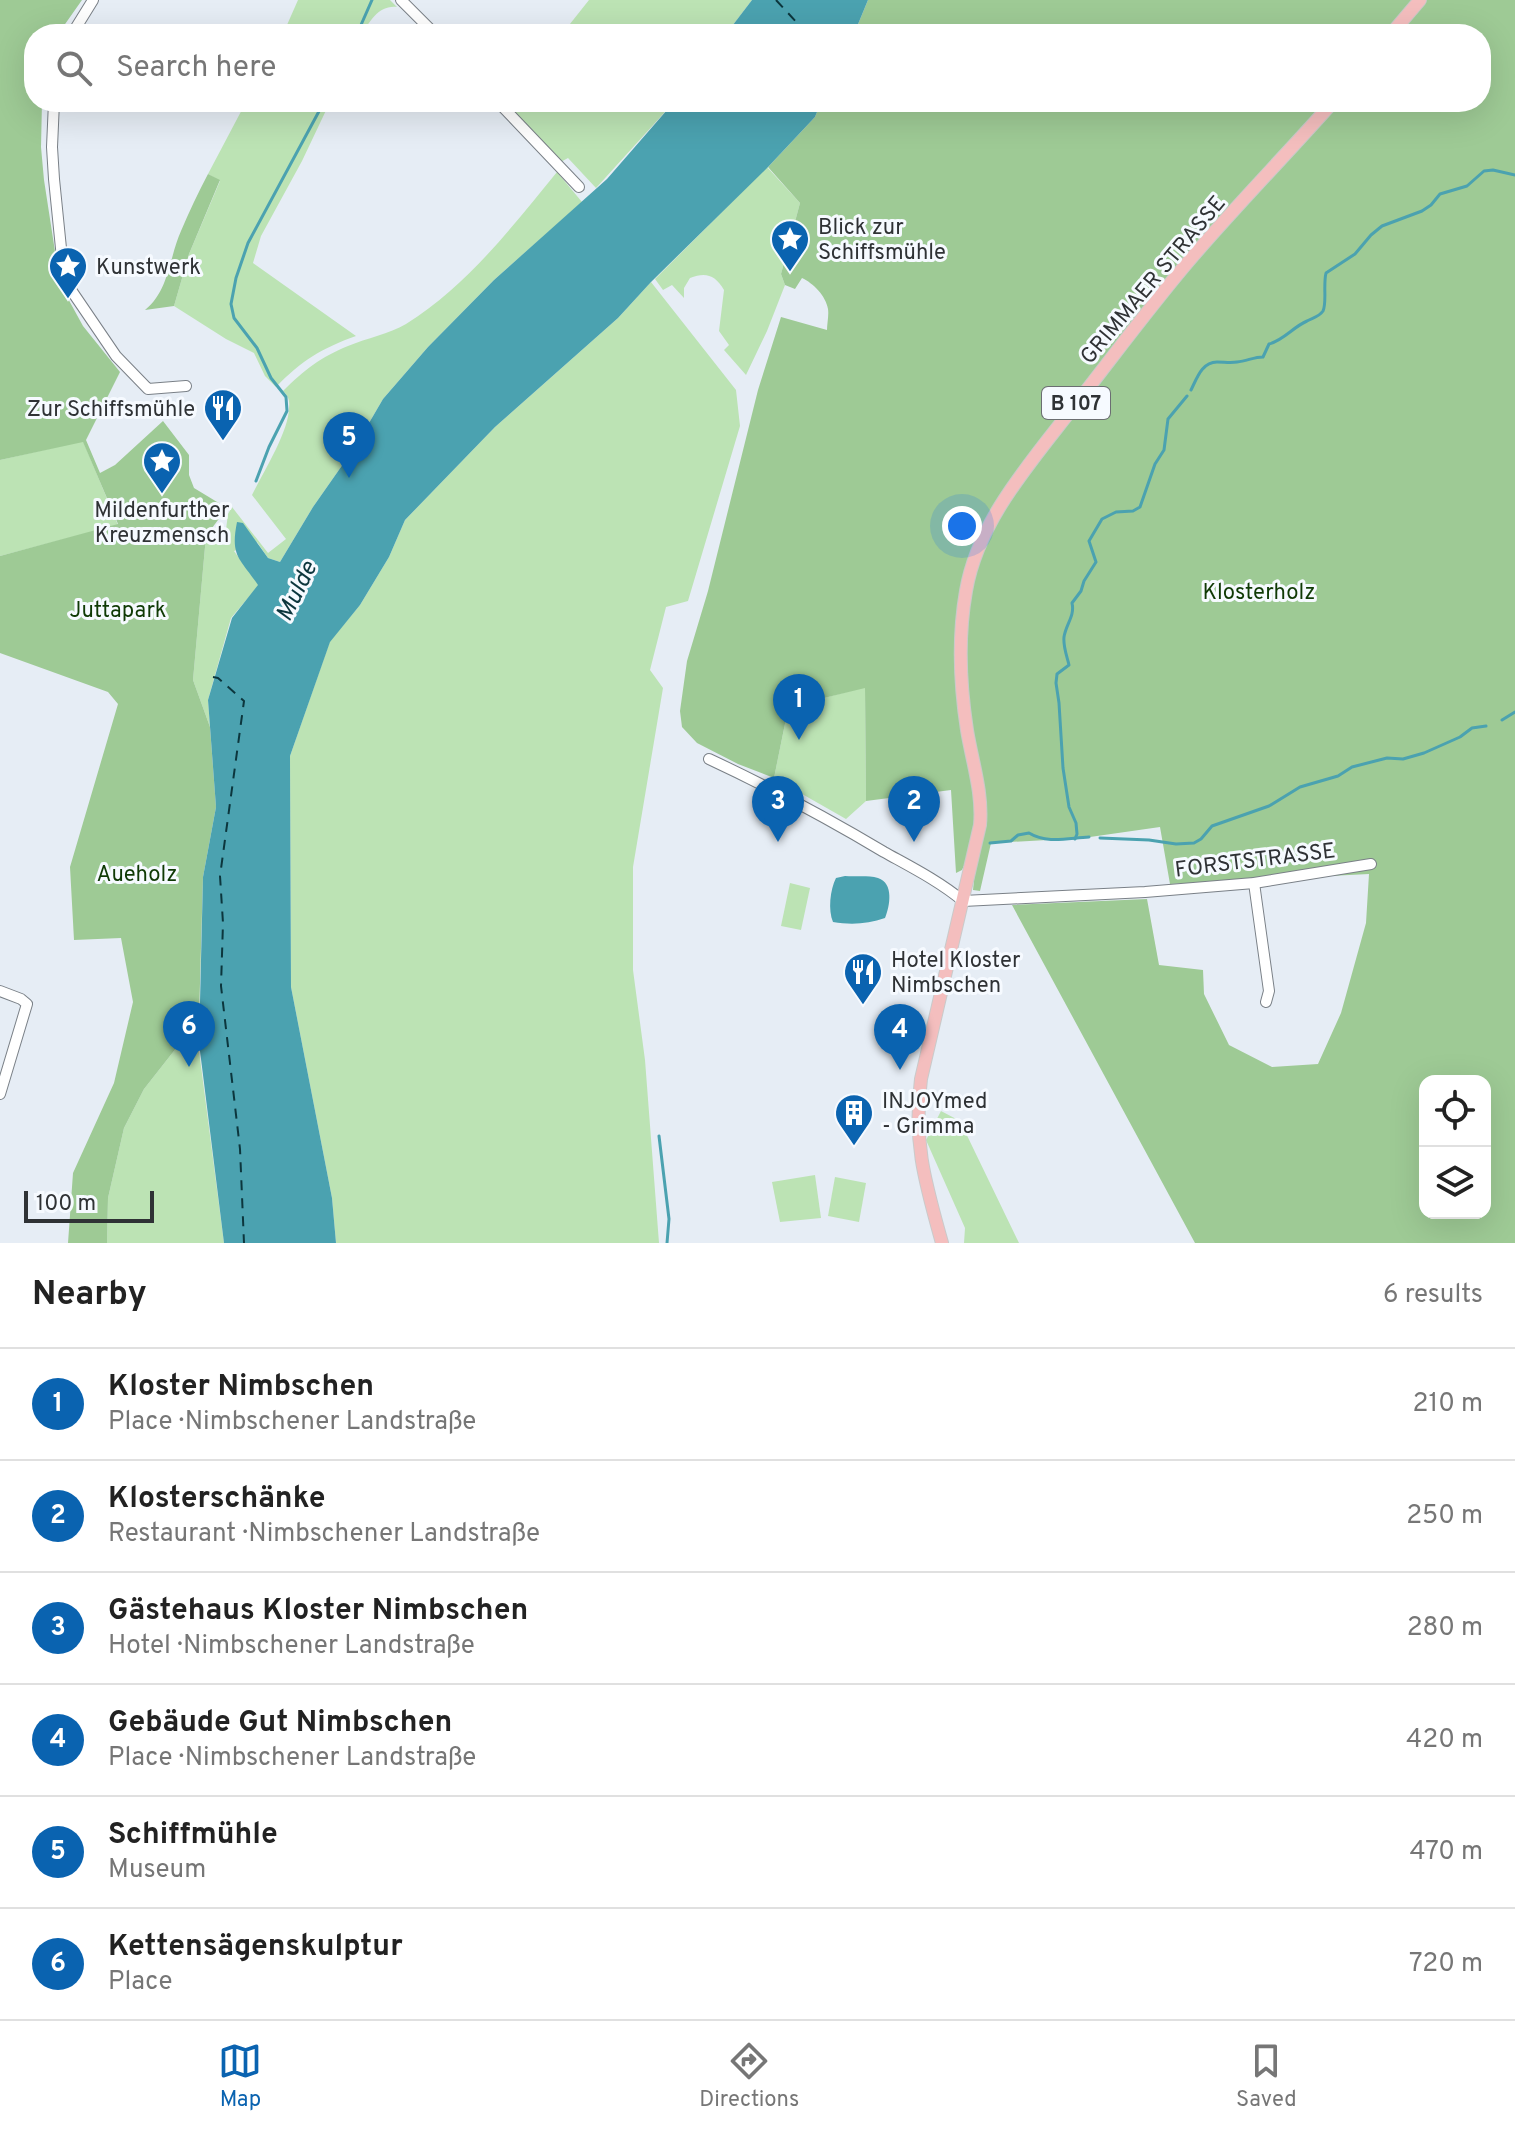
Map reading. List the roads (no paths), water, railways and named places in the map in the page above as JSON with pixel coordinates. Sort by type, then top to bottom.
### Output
[{"type":"main road","points":[[1400,24],[1420,0]]},
{"type":"main road","name":"GRIMMAER STRASSE","points":[[963,901],[981,818],[963,700],[962,624],[969,576],[987,529],[1038,453],[1165,289],[1324,112]]},
{"type":"main road","name":"B 107","points":[[942,1243],[919,1152],[918,1104],[921,1079],[963,901]]},
{"type":"street","points":[[78,24],[93,0]]},
{"type":"street","points":[[401,0],[425,24]]},
{"type":"street","points":[[54,112],[54,179],[67,284],[116,356],[148,389],[186,386]]},
{"type":"street","points":[[508,112],[579,187]]},
{"type":"street","points":[[709,759],[798,802],[936,881],[963,901]]},
{"type":"street","name":"FORSTSTRASSE","points":[[963,901],[1254,883],[1371,864]]},
{"type":"street","points":[[1254,883],[1269,991],[1266,1002]]},
{"type":"street","points":[[0,991],[27,1004],[0,1094]]},
{"type":"water","points":[[752,0],[868,0],[858,24],[734,24]]},
{"type":"water","name":"Mulde","points":[[665,112],[817,112],[768,167],[618,318],[495,427],[405,520],[389,557],[360,605],[330,642],[290,756],[291,987],[332,1198],[336,1243],[224,1243],[199,1043],[203,877],[216,807],[208,700],[232,618],[258,585],[236,550],[237,522],[243,523],[268,558],[280,562],[383,399],[428,347],[494,280],[607,179]]},
{"type":"water","points":[[836,878],[878,878],[887,885],[889,895],[885,918],[859,923],[833,922],[830,906],[832,888]]},
{"type":"waterway","points":[[361,24],[372,0]]},
{"type":"waterway","points":[[256,481],[287,411],[286,397],[271,378],[257,348],[234,318],[231,304],[248,243],[319,112]]},
{"type":"waterway","points":[[1191,390],[1207,365],[1263,357],[1269,344],[1320,315],[1324,308],[1326,273],[1355,254],[1382,226],[1422,211],[1440,194],[1467,186],[1484,171],[1515,175]]},
{"type":"waterway","points":[[1075,839],[1076,823],[1069,807],[1063,768],[1056,683],[1057,674],[1069,665],[1064,637],[1072,603],[1096,562],[1089,541],[1102,519],[1116,512],[1133,511],[1140,507],[1155,464],[1164,450],[1168,419],[1187,396]]},
{"type":"waterway","points":[[1502,720],[1515,712]]},
{"type":"waterway","points":[[1100,838],[1194,843],[1212,826],[1269,806],[1300,787],[1338,776],[1352,767],[1424,753],[1460,737],[1472,728],[1486,726]]},
{"type":"waterway","points":[[990,843],[1011,841],[1018,835],[1029,833],[1050,839],[1089,837]]},
{"type":"waterway","points":[[659,1136],[669,1219],[667,1243]]},
{"type":"place","name":"Blick zur Schiffsmühle","points":[[790,273]]},
{"type":"place","name":"Kunstwerk","points":[[68,300]]},
{"type":"place","name":"Zur Schiffsmühle","points":[[223,442]]},
{"type":"place","name":"Schiffmühle","points":[[349,478]]},
{"type":"place","name":"Mildenfurther Kreuzmensch","points":[[162,495]]},
{"type":"place","name":"Kloster Nimbschen","points":[[799,740]]},
{"type":"place","name":"Gästehaus Kloster Nimbschen","points":[[778,842]]},
{"type":"place","name":"Klosterschänke","points":[[914,842]]},
{"type":"place","name":"Hotel Kloster Nimbschen","points":[[863,1006]]},
{"type":"place","name":"Kettensägenskulptur","points":[[189,1067]]},
{"type":"place","name":"Gebäude Gut Nimbschen","points":[[900,1070]]},
{"type":"place","name":"INJOYmed - Grimma","points":[[854,1147]]},
{"type":"park label","name":"Klosterholz","points":[[1259,591]]},
{"type":"park label","name":"Juttapark","points":[[118,609]]},
{"type":"park label","name":"Aueholz","points":[[137,873]]}]
